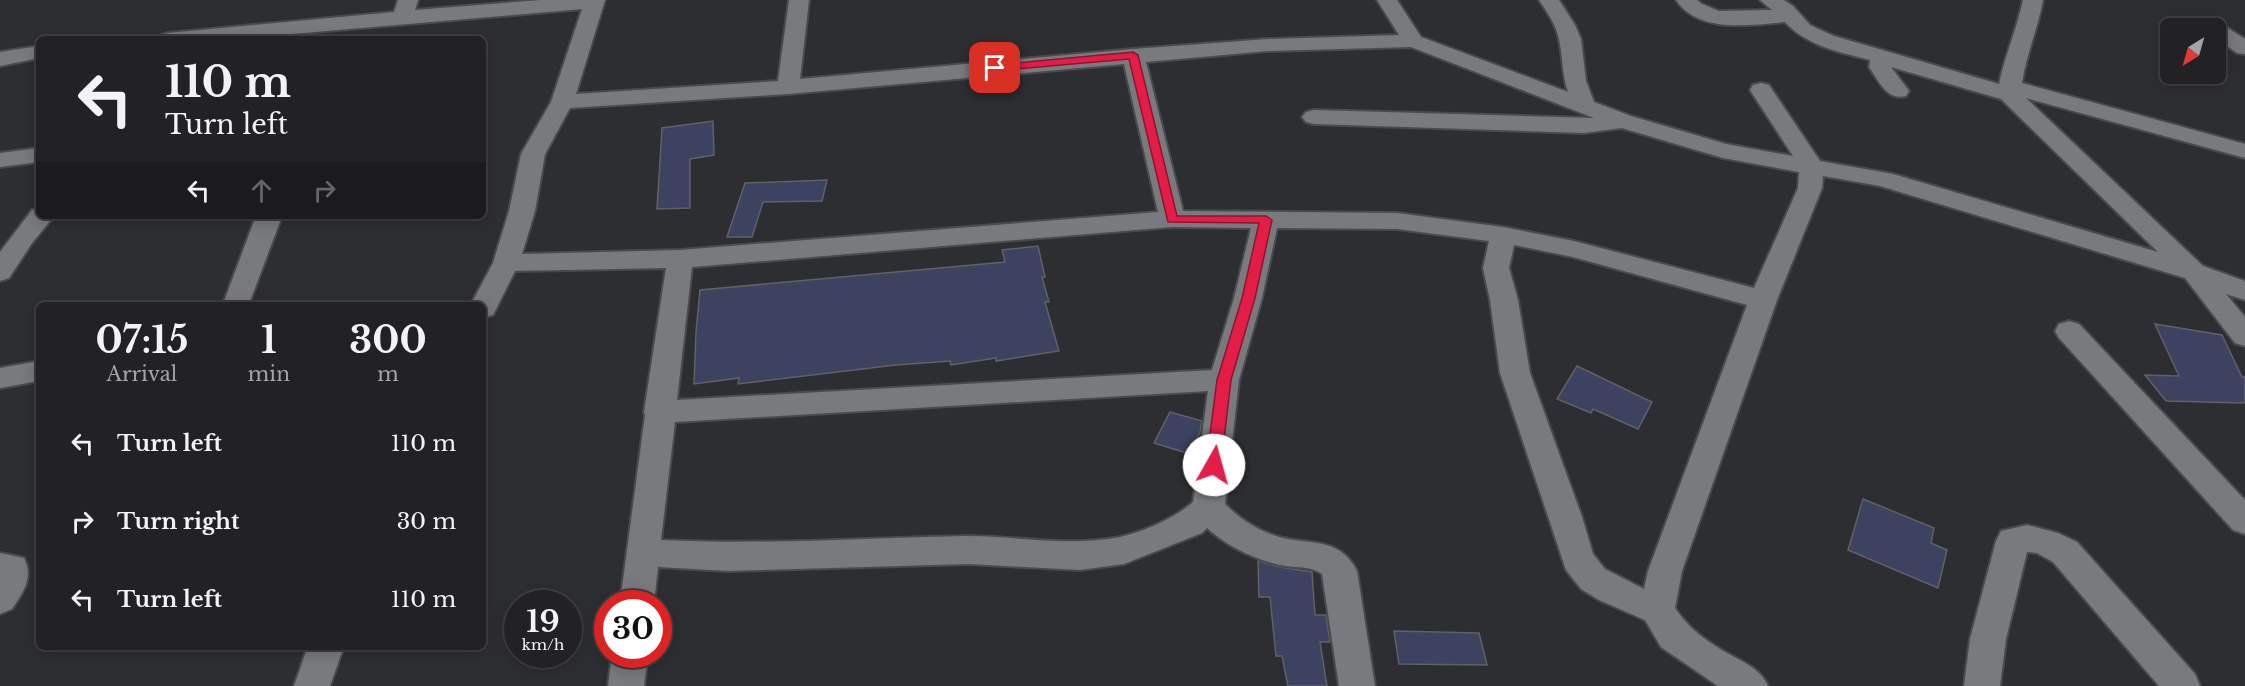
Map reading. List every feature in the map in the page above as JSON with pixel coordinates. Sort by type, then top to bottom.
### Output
[{"type":"street","points":[[788,87],[799,0]]},
{"type":"street","points":[[1387,0],[1413,41]]},
{"type":"street","points":[[1548,0],[1565,25],[1570,39],[1575,81],[1584,106]]},
{"type":"street","points":[[1686,0],[1691,9],[1701,15],[1714,18],[1782,8],[1807,0]]},
{"type":"street","points":[[2010,90],[2014,64],[2028,26],[2033,0]]},
{"type":"street","points":[[234,36],[366,30],[405,8],[595,1],[562,102],[533,154],[522,212],[506,263],[486,302]]},
{"type":"street","points":[[1782,8],[1803,29],[1826,41],[1880,62],[2010,90],[2245,151]]},
{"type":"street","points":[[2226,36],[2245,48]]},
{"type":"street","points":[[562,102],[788,87],[1133,55],[1268,45],[1413,41],[1623,121],[1723,151],[1894,183],[2194,272],[2245,291]]},
{"type":"street","points":[[2245,52],[2241,56],[2245,66]]},
{"type":"street","points":[[0,59],[36,53]]},
{"type":"street","points":[[1133,55],[1172,219]]},
{"type":"street","points":[[1827,63],[1880,62]]},
{"type":"street","points":[[1880,62],[1898,91]]},
{"type":"street","points":[[1657,610],[1665,571],[1763,300],[1810,188],[1812,166],[1761,90]]},
{"type":"street","points":[[2010,90],[2194,272],[2245,336]]},
{"type":"street","points":[[1314,117],[1584,126],[1623,121]]},
{"type":"street","points":[[0,160],[36,155]]},
{"type":"street","points":[[2,267],[38,219]]},
{"type":"street","points":[[237,302],[268,219]]},
{"type":"street","points":[[506,263],[680,259],[1172,219],[1397,221],[1503,235],[1574,249],[1763,300]]},
{"type":"street","points":[[644,553],[729,557],[969,550],[1080,556],[1124,549],[1190,524],[1209,508],[1224,380],[1248,298],[1266,220]]},
{"type":"street","points":[[1503,235],[1496,268],[1504,300],[1515,373],[1566,517],[1578,560],[1593,579],[1611,590],[1657,610],[1674,636],[1705,659],[1750,686]]},
{"type":"street","points":[[639,590],[659,412],[680,259]]},
{"type":"street","points":[[2068,331],[2245,521]]},
{"type":"street","points":[[0,378],[36,371]]},
{"type":"street","points":[[659,412],[1224,380]]},
{"type":"street","points":[[1209,508],[1221,523],[1276,551],[1324,557],[1334,562],[1340,571],[1357,686]]},
{"type":"street","points":[[1982,686],[1988,639],[2013,541],[2026,538],[2044,541],[2066,552],[2182,686]]},
{"type":"street","points":[[0,567],[12,568],[11,582],[0,599]]},
{"type":"street","points":[[312,686],[325,650]]},
{"type":"street","points":[[626,686],[628,668]]},
{"type":"building","points":[[713,121],[714,155],[690,159],[690,208],[657,209],[662,128]]},
{"type":"building","points":[[827,180],[822,201],[763,202],[752,237],[727,237],[745,183]]},
{"type":"building","points":[[1038,246],[1045,277],[1042,277],[1049,302],[1045,302],[1059,351],[996,361],[996,358],[951,365],[950,361],[896,365],[738,384],[739,378],[694,384],[700,290],[1005,262],[1002,250]]},
{"type":"building","points":[[2155,324],[2222,335],[2242,377],[2245,377],[2245,403],[2166,401],[2145,375],[2179,376]]},
{"type":"building","points":[[1577,366],[1652,402],[1638,429],[1593,409],[1591,413],[1557,399]]},
{"type":"building","points":[[1170,412],[1202,421],[1200,432],[1190,454],[1154,443]]},
{"type":"building","points":[[1863,499],[1934,528],[1931,543],[1947,550],[1938,588],[1848,550]]},
{"type":"building","points":[[1258,561],[1312,572],[1315,615],[1326,615],[1330,642],[1320,642],[1327,686],[1288,686],[1282,656],[1276,656],[1270,597],[1259,597]]},
{"type":"building","points":[[1394,631],[1479,633],[1487,665],[1399,664]]},
{"type":"route","points":[[995,68],[1133,55],[1172,219],[1266,220],[1248,298],[1224,380],[1214,465]]}]
